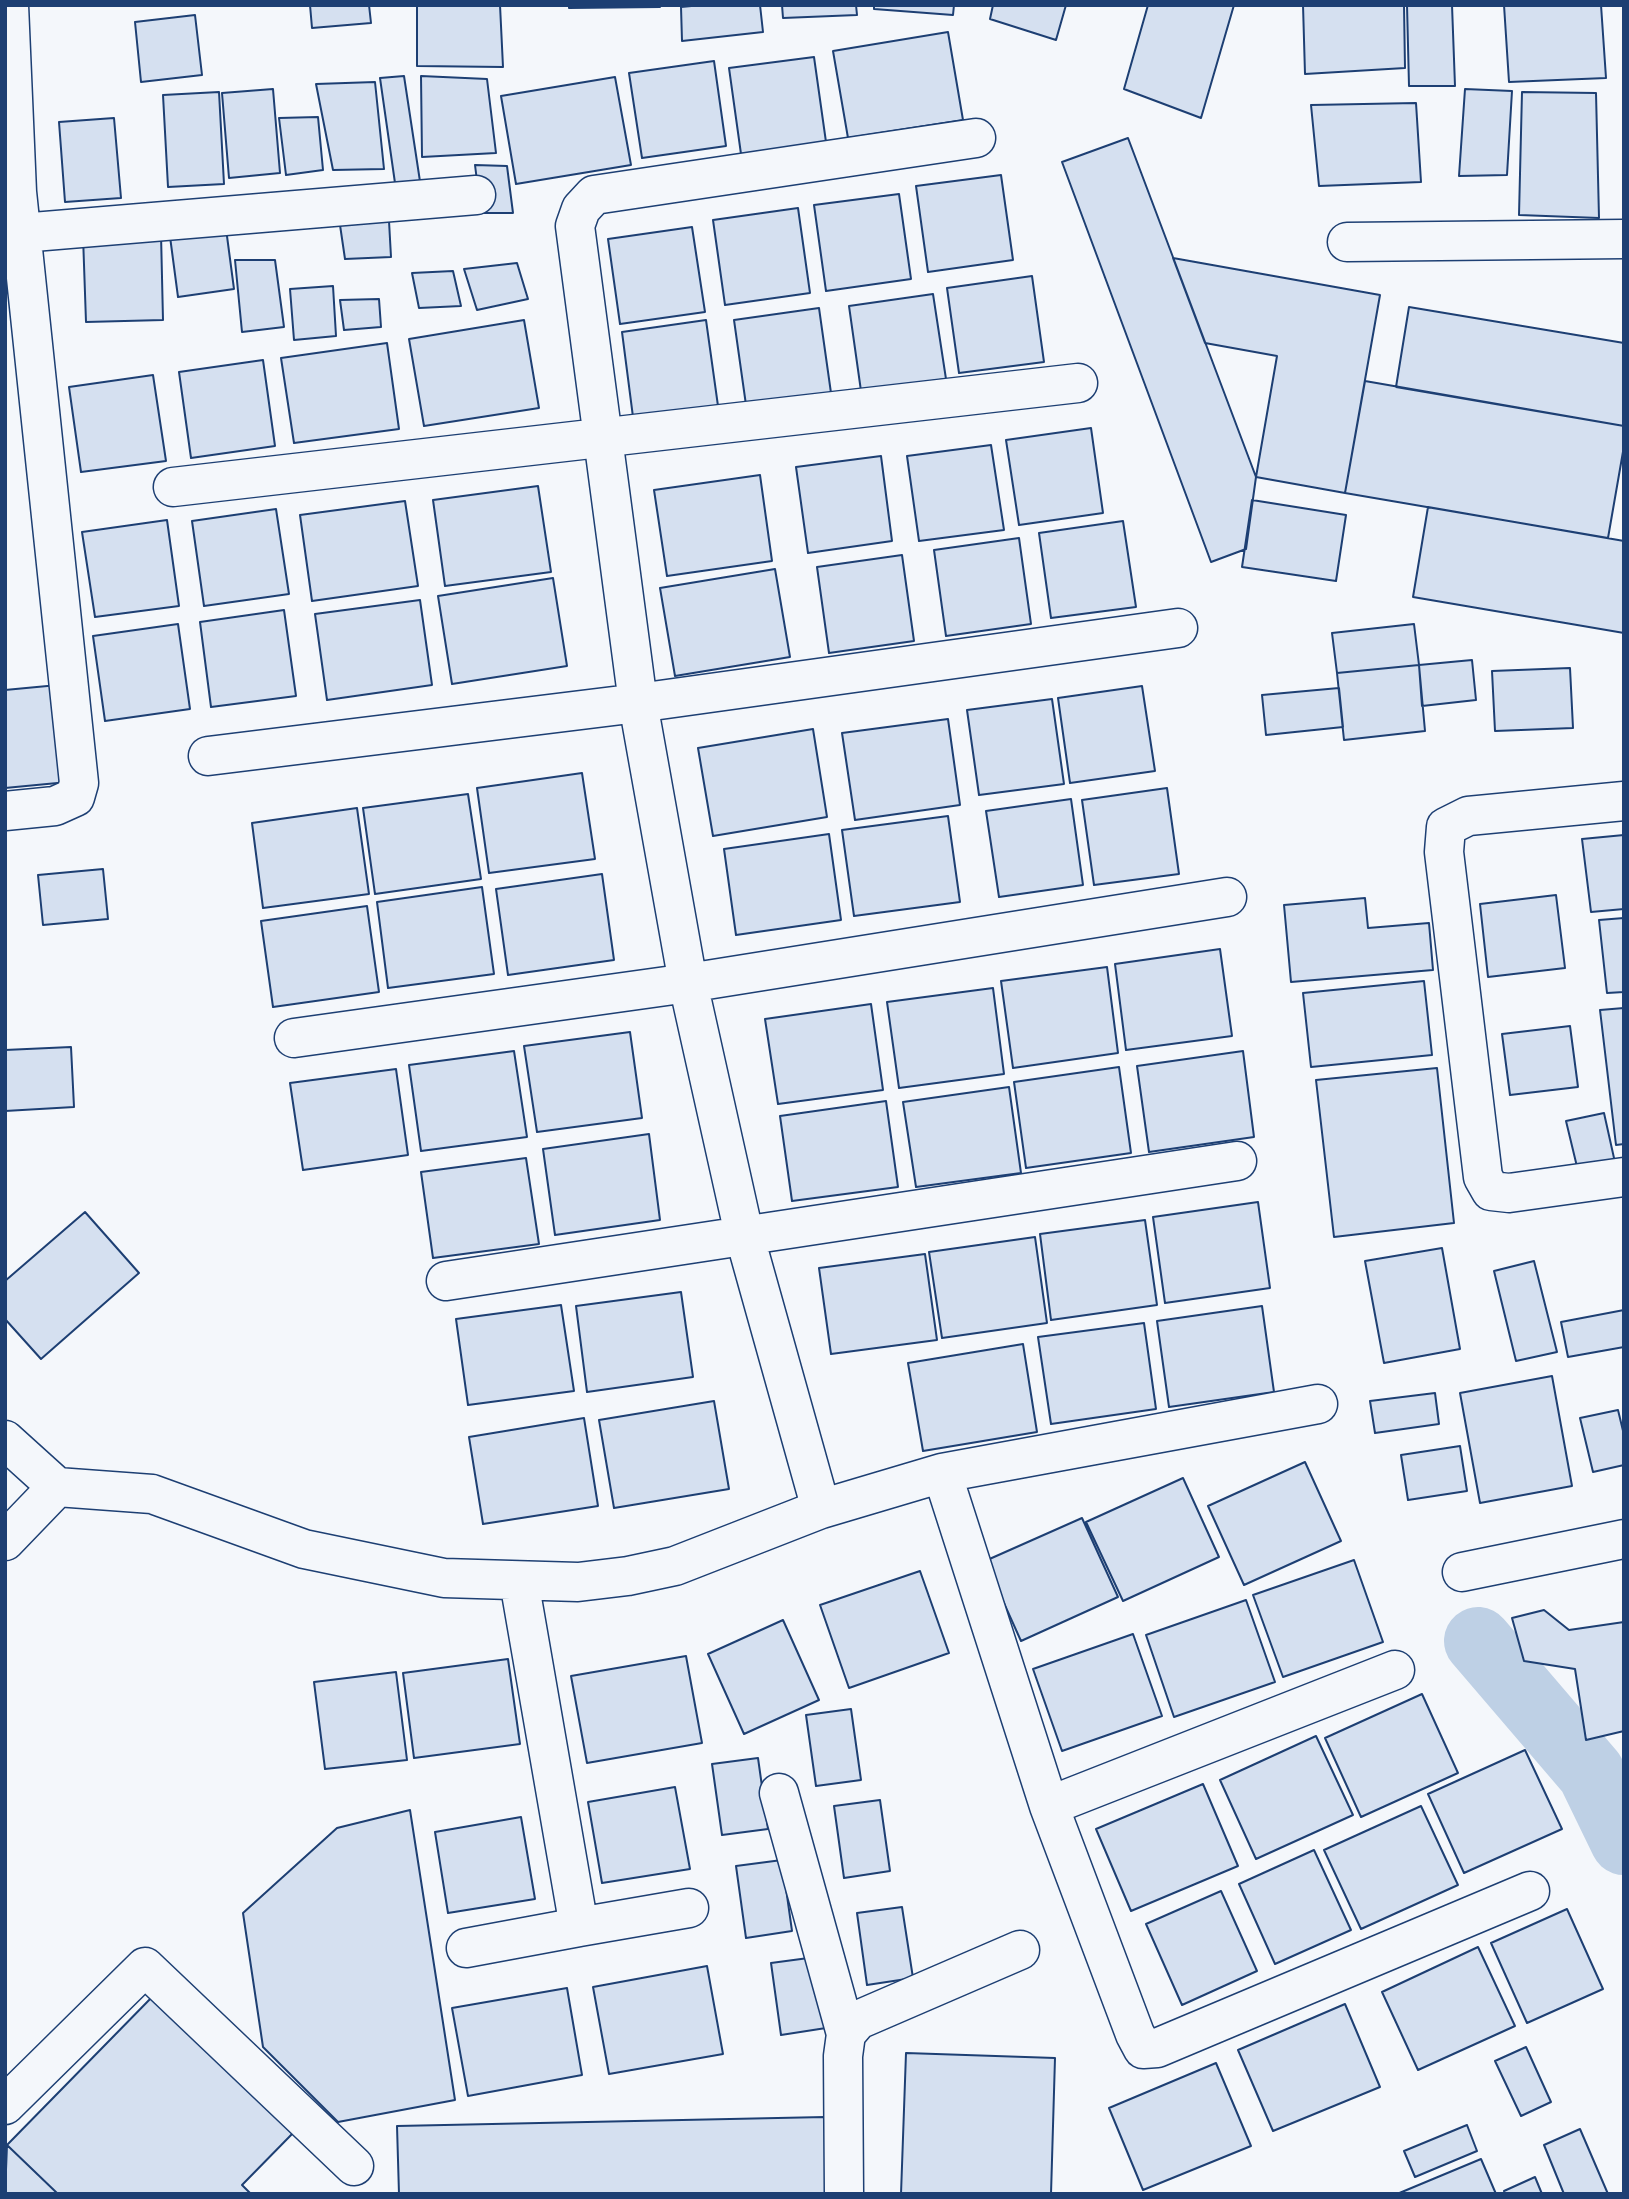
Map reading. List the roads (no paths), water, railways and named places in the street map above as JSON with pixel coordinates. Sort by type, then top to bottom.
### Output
[{"type":"street","points":[[5,811],[55,806],[75,797],[79,783],[21,233],[11,192],[9,5]]},
{"type":"street","points":[[821,1509],[744,1234],[688,983],[638,703],[575,226],[581,209],[594,195],[976,138]]},
{"type":"street","points":[[21,233],[476,195]]},
{"type":"street","points":[[1347,243],[1624,239]]},
{"type":"street","points":[[173,487],[1078,383]]},
{"type":"street","points":[[208,756],[638,703],[1178,628]]},
{"type":"street","points":[[1624,801],[1468,816],[1446,827],[1444,852],[1483,1177],[1491,1191],[1509,1193],[1624,1177]]},
{"type":"street","points":[[293,1038],[688,983],[1227,897]]},
{"type":"street","points":[[446,1281],[1237,1161]]},
{"type":"street","points":[[5,1440],[57,1487],[152,1494],[304,1549],[444,1578],[578,1582],[628,1576],[675,1566],[821,1509],[942,1473],[1318,1404]]},
{"type":"street","points":[[942,1473],[1049,1806],[1135,2035],[1143,2049],[1157,2048],[1530,1891]]},
{"type":"street","points":[[5,1541],[57,1487]]},
{"type":"street","points":[[1462,1572],[1624,1539]]},
{"type":"street","points":[[519,1581],[579,1927]]},
{"type":"street","points":[[1049,1806],[1395,1670]]},
{"type":"street","points":[[779,1793],[846,2034],[843,2056],[844,2194]]},
{"type":"street","points":[[467,1948],[689,1908]]},
{"type":"street","points":[[846,2034],[858,2020],[1020,1950]]},
{"type":"street","points":[[5,2105],[145,1967],[354,2166]]},
{"type":"waterway","points":[[1478,1641],[1591,1773],[1624,1841]]}]
